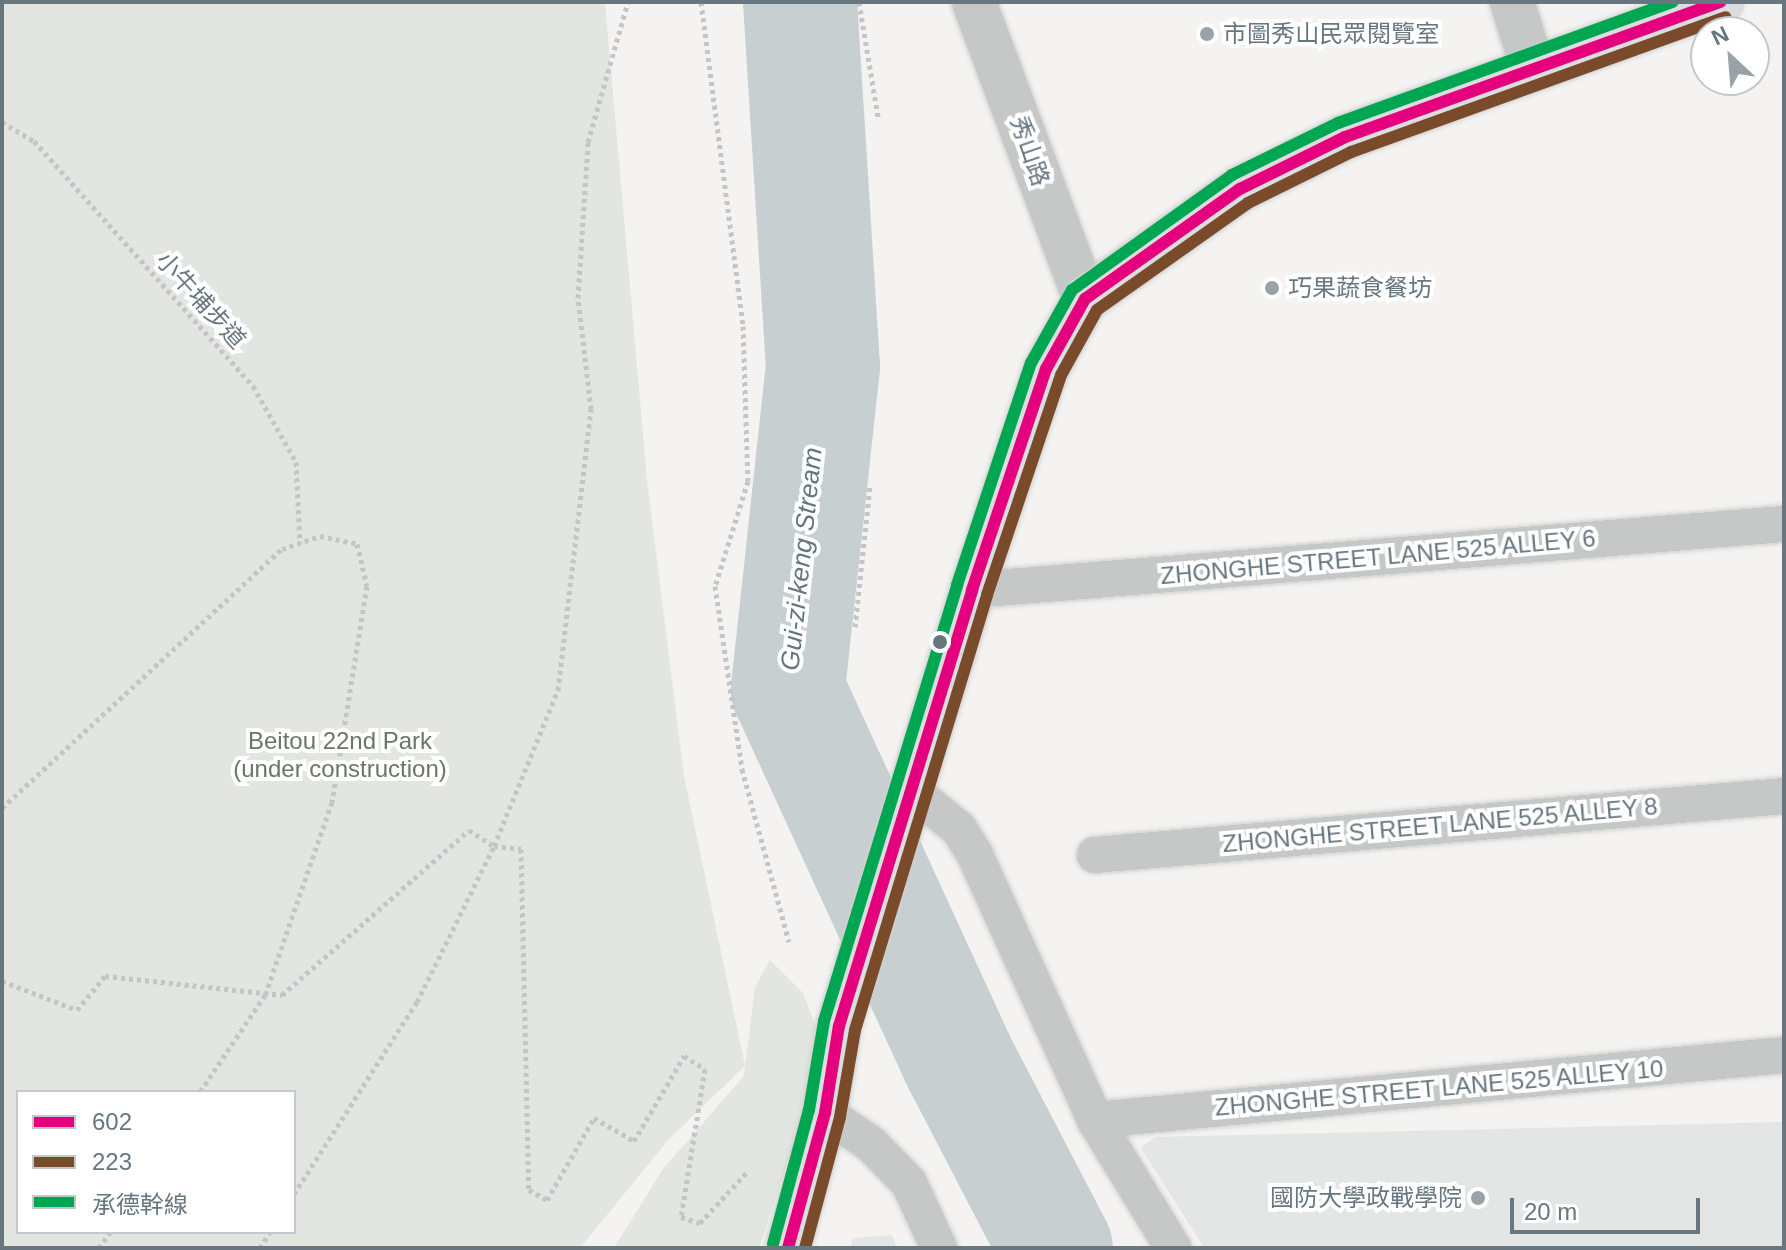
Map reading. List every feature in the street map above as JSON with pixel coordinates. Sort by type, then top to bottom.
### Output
[{"type":"street","name":"秀山路","points":[[974,2],[1085,299]]},
{"type":"street","points":[[1512,2],[1532,65]]},
{"type":"street","points":[[788,1248],[825,1113],[851,986],[972,590],[1046,369],[1085,299],[1240,189],[1345,137],[1532,65],[1720,2]]},
{"type":"lane","name":"ZHONGHE STREET LANE 525 ALLEY 6","points":[[972,590],[1784,524]]},
{"type":"lane","name":"ZHONGHE STREET LANE 525 ALLEY 8","points":[[1095,855],[1784,796]]},
{"type":"lane","points":[[907,807],[959,829],[975,855],[1095,1120],[1173,1248]]},
{"type":"lane","name":"ZHONGHE STREET LANE 525 ALLEY 10","points":[[1095,1120],[1784,1055]]},
{"type":"lane","points":[[825,1113],[871,1144],[909,1183],[939,1248]]},
{"type":"path","points":[[296,1191],[417,1002],[494,846],[558,690],[591,409],[578,298],[588,142],[628,2]]},
{"type":"path","points":[[701,2],[743,326],[748,481],[715,586],[742,769],[789,942]]},
{"type":"path","points":[[859,2],[878,117]]},
{"type":"path","name":"小牛埔步道","points":[[2,122],[34,141],[253,386],[296,462],[300,543]]},
{"type":"path","points":[[855,627],[870,486]]},
{"type":"path","points":[[2,808],[282,549],[320,536],[357,544],[367,586],[332,802],[265,995],[201,1090]]},
{"type":"path","points":[[2,981],[77,1010],[105,976],[282,995],[469,830],[494,846],[521,849],[529,1190],[547,1200],[594,1118],[634,1141],[684,1056],[705,1069],[681,1217],[700,1223],[754,1165]]},
{"type":"shaded area","name":"國防大學政戰學院","points":[[1784,1122],[1784,1248],[1204,1248],[1141,1148],[1155,1137]]},
{"type":"shaded area","points":[[892,1235],[897,1248],[850,1248],[853,1238]]},
{"type":"green space","name":"Beitou 22nd Park (under construction)","points":[[2,2],[605,2],[647,480],[684,776],[745,1066],[669,1139],[580,1248],[2,1248]]},
{"type":"green space","points":[[770,960],[803,993],[825,1050],[759,1248],[614,1248],[663,1169],[744,1076],[755,987]]},
{"type":"waterway","name":"Gui-zi-keng Stream","points":[[800,2],[823,366],[788,690],[957,1058],[1056,1248]]},
{"type":"transit line","name":"承德幹線","points":[[773,1244],[809,1110],[824,1021],[957,585],[1031,363],[1072,290],[1232,175],[1338,123],[1673,2]]},
{"type":"transit line","name":"602","points":[[788,1248],[825,1113],[839,1026],[972,590],[1046,369],[1085,299],[1240,189],[1345,137],[1720,2]]},
{"type":"transit line","name":"223","points":[[805,1248],[840,1117],[855,1030],[987,595],[1061,375],[1097,310],[1248,203],[1351,152],[1690,30]]},
{"type":"place","name":"市圖秀山民眾閱覽室","points":[[1207,34]]},
{"type":"place","name":"巧果蔬食餐坊","points":[[1272,288]]},
{"type":"place","name":"國防大學政戰學院","points":[[1478,1198]]}]
